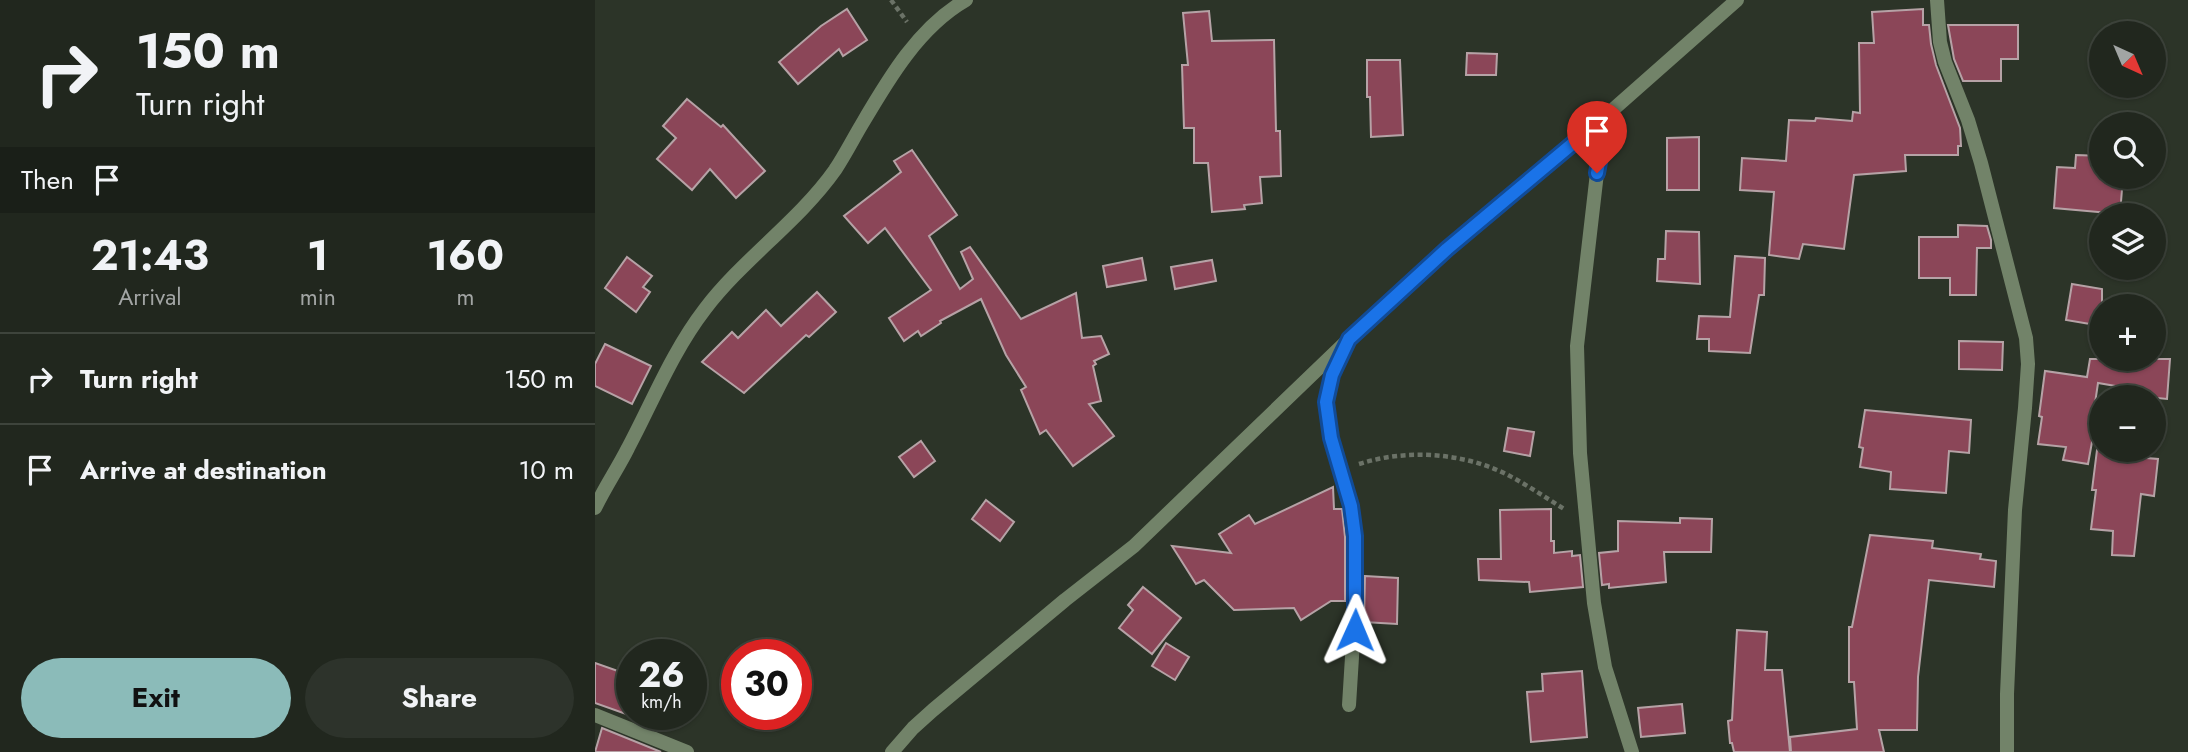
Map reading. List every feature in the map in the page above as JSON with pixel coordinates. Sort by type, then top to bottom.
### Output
[{"type":"street","points":[[595,508],[675,354],[706,308],[825,182],[844,156],[898,66],[919,40],[939,18],[966,0]]},
{"type":"street","points":[[899,750],[933,710],[1134,546],[1349,339],[1447,249],[1608,114],[1737,0]]},
{"type":"street","points":[[1937,0],[1940,42],[1945,62],[1978,152],[2027,338],[2025,408],[2015,510],[2007,752]]},
{"type":"street","points":[[1608,114],[1597,173],[1577,346],[1580,453],[1594,603],[1605,667],[1632,752]]},
{"type":"street","points":[[1349,339],[1332,375],[1326,402],[1329,429],[1351,506],[1355,536],[1355,610],[1349,705]]},
{"type":"street","points":[[595,715],[687,752]]},
{"type":"path","points":[[1341,470],[1372,460],[1411,454],[1464,460],[1507,475],[1585,523]]},
{"type":"building","points":[[847,9],[867,40],[843,56],[839,49],[798,84],[779,62],[821,26]]},
{"type":"building","points":[[1923,9],[1923,25],[1929,25],[1936,65],[1960,128],[1961,146],[1958,146],[1958,155],[1905,155],[1906,171],[1854,175],[1844,249],[1803,244],[1799,259],[1769,255],[1774,192],[1740,190],[1742,158],[1786,161],[1789,120],[1815,121],[1816,118],[1852,121],[1853,112],[1860,113],[1859,43],[1874,43],[1872,12]]},
{"type":"building","points":[[1209,11],[1212,41],[1274,40],[1276,131],[1280,131],[1281,176],[1260,177],[1262,203],[1244,205],[1245,209],[1212,212],[1208,163],[1194,163],[1194,128],[1184,128],[1182,65],[1188,65],[1183,13]]},
{"type":"building","points":[[1948,25],[2018,25],[2018,59],[2001,59],[2001,81],[1963,81],[1954,59]]},
{"type":"building","points":[[1467,53],[1497,54],[1496,75],[1466,75]]},
{"type":"building","points":[[1367,60],[1400,60],[1403,135],[1371,137]]},
{"type":"building","points":[[687,99],[721,127],[723,125],[765,171],[736,198],[710,169],[692,190],[657,159],[676,138],[663,126]]},
{"type":"building","points":[[1699,137],[1699,190],[1667,190],[1667,138]]},
{"type":"building","points":[[912,150],[957,215],[929,236],[960,289],[973,279],[961,252],[970,247],[1021,319],[1076,293],[1082,338],[1101,336],[1109,354],[1094,361],[1096,364],[1093,366],[1101,401],[1089,404],[1114,436],[1073,466],[1046,430],[1040,434],[1021,390],[1026,387],[1006,355],[981,299],[940,321],[941,323],[921,336],[918,331],[904,341],[889,318],[931,290],[885,228],[868,243],[844,216],[901,172],[894,161]]},
{"type":"building","points":[[2076,155],[2089,156],[2089,189],[2122,189],[2121,203],[2089,203],[2089,211],[2054,208],[2057,167],[2075,168]]},
{"type":"building","points":[[1958,225],[1987,226],[1991,240],[1991,248],[1977,248],[1976,295],[1950,295],[1950,278],[1919,278],[1919,237],[1958,237]]},
{"type":"building","points":[[1666,231],[1699,232],[1700,284],[1657,281],[1658,259],[1665,259]]},
{"type":"building","points":[[1735,256],[1765,258],[1764,295],[1759,295],[1750,353],[1709,351],[1709,339],[1697,339],[1699,316],[1730,317]]},
{"type":"building","points":[[627,257],[652,276],[643,287],[650,292],[636,312],[605,288]]},
{"type":"building","points":[[1142,258],[1146,280],[1107,287],[1103,266]]},
{"type":"building","points":[[1212,260],[1216,281],[1175,289],[1171,267]]},
{"type":"building","points":[[2072,284],[2102,289],[2102,294],[2089,294],[2089,324],[2066,320]]},
{"type":"building","points":[[817,292],[836,312],[809,337],[806,335],[744,393],[702,362],[732,332],[738,338],[766,310],[781,326]]},
{"type":"building","points":[[1959,341],[2003,342],[2002,370],[1959,369]]},
{"type":"building","points":[[605,344],[651,366],[632,404],[595,386],[595,364]]},
{"type":"building","points":[[2166,359],[2170,359],[2167,399],[2166,385],[2089,385],[2088,464],[2063,460],[2066,447],[2038,444],[2045,371],[2087,377],[2089,365],[2089,371],[2166,371]]},
{"type":"building","points":[[1865,410],[1971,420],[1969,453],[1949,451],[1946,493],[1890,489],[1891,472],[1860,467],[1863,448],[1859,447]]},
{"type":"building","points":[[1508,428],[1534,432],[1530,456],[1504,451]]},
{"type":"building","points":[[921,441],[935,461],[914,477],[899,457]]},
{"type":"building","points":[[2096,462],[2158,462],[2154,496],[2141,494],[2134,556],[2112,555],[2113,531],[2091,529],[2096,490],[2092,490]]},
{"type":"building","points":[[1333,487],[1334,509],[1342,509],[1345,537],[1345,601],[1331,601],[1301,620],[1294,608],[1234,610],[1204,580],[1196,584],[1172,546],[1231,553],[1219,534],[1249,515],[1255,524]]},
{"type":"building","points":[[986,500],[1014,522],[1000,541],[972,519]]},
{"type":"building","points":[[1551,509],[1551,541],[1554,541],[1554,553],[1572,551],[1572,556],[1580,555],[1583,587],[1530,592],[1529,582],[1479,580],[1478,559],[1501,559],[1500,510]]},
{"type":"building","points":[[1680,518],[1712,519],[1711,552],[1664,552],[1666,582],[1609,588],[1609,584],[1602,585],[1599,553],[1618,551],[1618,521],[1680,523]]},
{"type":"building","points":[[1870,535],[1933,541],[1932,548],[1981,554],[1980,559],[1996,561],[1994,587],[1929,580],[1918,677],[1917,730],[1879,730],[1884,752],[1791,752],[1790,737],[1857,729],[1854,682],[1849,682],[1849,627],[1852,627]]},
{"type":"building","points":[[1365,576],[1398,578],[1397,624],[1364,622]]},
{"type":"building","points":[[1143,587],[1181,618],[1152,654],[1119,628],[1133,610],[1128,605]]},
{"type":"building","points":[[1737,630],[1767,632],[1765,670],[1782,670],[1790,752],[1734,752],[1730,743],[1728,721],[1732,720]]},
{"type":"building","points":[[1166,643],[1189,657],[1175,680],[1152,666]]},
{"type":"building","points":[[595,663],[616,670],[616,710],[595,703]]},
{"type":"building","points":[[1582,671],[1587,737],[1531,742],[1527,692],[1543,691],[1542,674]]},
{"type":"building","points":[[1682,704],[1685,733],[1641,737],[1638,708]]},
{"type":"building","points":[[602,728],[661,752],[595,752]]},
{"type":"route","points":[[1355,630],[1355,536],[1351,506],[1331,438],[1326,402],[1332,375],[1349,339],[1447,249],[1608,114],[1597,173]]}]
